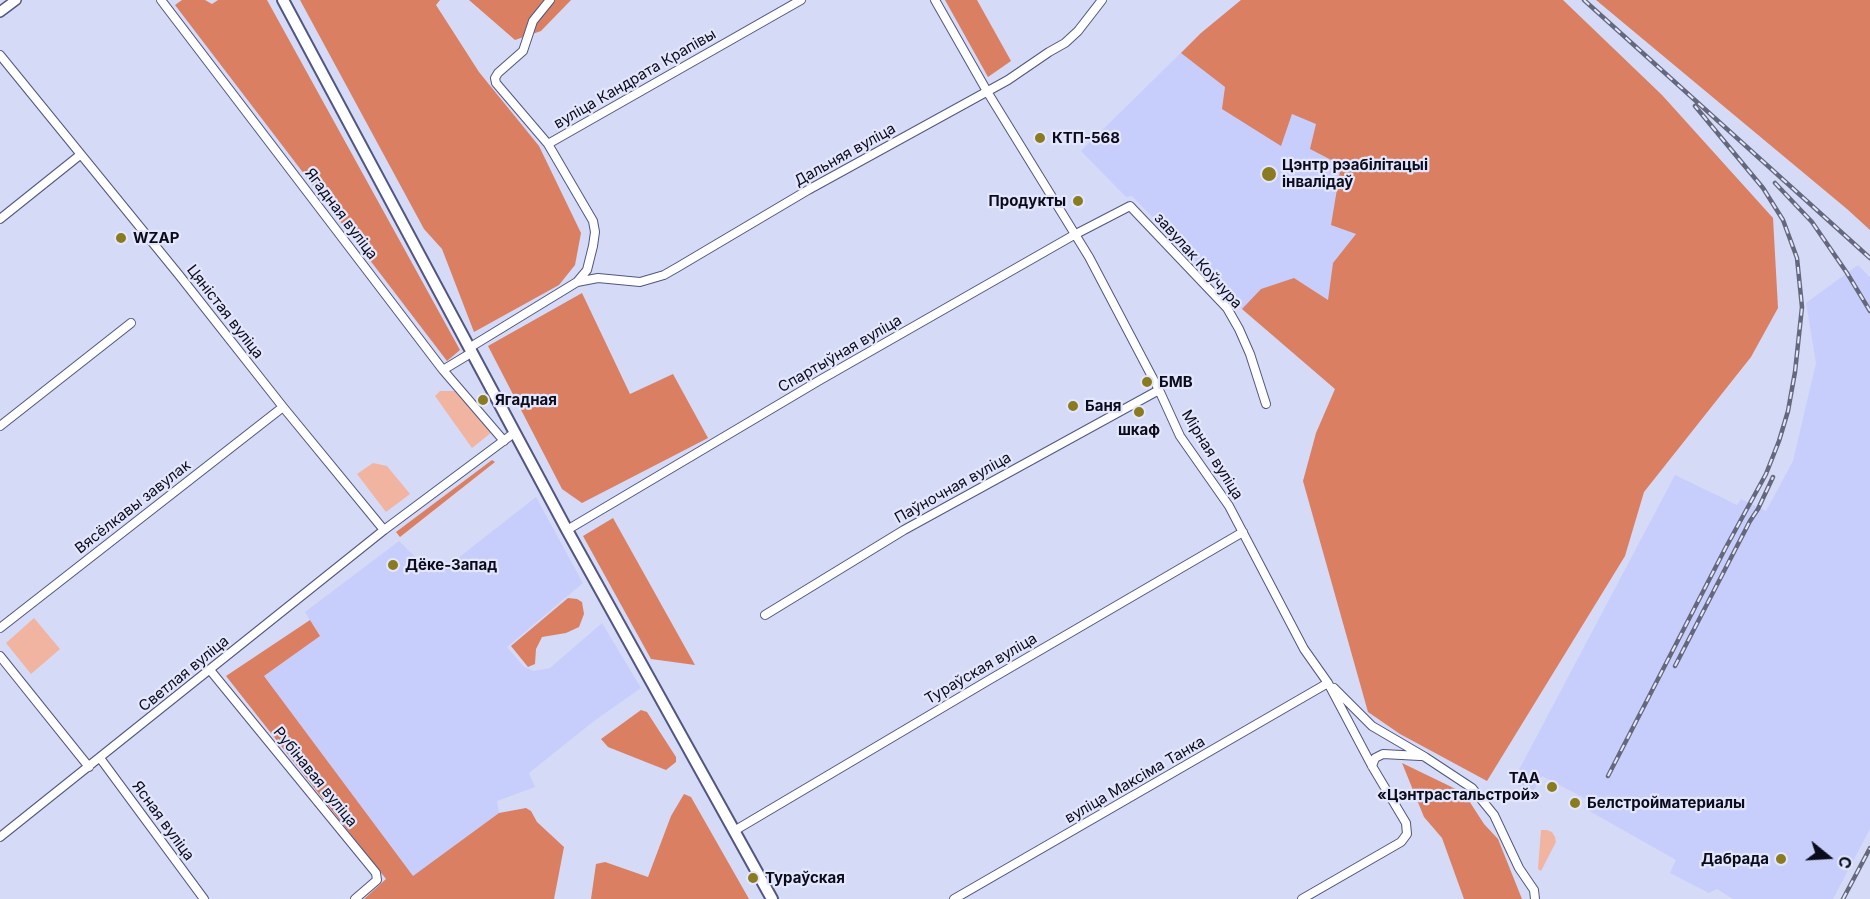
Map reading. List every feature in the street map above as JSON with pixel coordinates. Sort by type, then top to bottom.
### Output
[{"type":"main road","points":[[283,0],[514,433],[772,899]]},
{"type":"street","points":[[0,12],[16,0]]},
{"type":"street","name":"Ягадная вуліца","points":[[161,0],[443,370],[504,441]]},
{"type":"street","name":"вуліца Кандрата Крапівы","points":[[550,0],[533,21],[523,51],[495,78],[496,83],[548,144],[801,0]]},
{"type":"street","name":"Мірная вуліца","points":[[935,0],[988,93],[1089,257],[1159,390],[1180,436],[1221,493],[1304,648],[1328,683],[1372,766],[1406,823],[1407,834],[1401,842],[1302,899]]},
{"type":"street","name":"Дальняя вуліца","points":[[578,282],[598,278],[640,282],[664,274],[808,190],[988,93],[1065,43],[1078,31],[1102,0]]},
{"type":"street","name":"Цяністая вуліца","points":[[0,55],[384,530]]},
{"type":"street","points":[[443,370],[470,350],[578,282],[587,270],[596,232],[593,221],[548,144]]},
{"type":"street","points":[[0,219],[81,155]]},
{"type":"street","name":"Спартыўная вуліца","points":[[567,530],[820,380],[1074,235],[1130,206]]},
{"type":"street","name":"завулак Коўчура","points":[[1130,206],[1227,308],[1250,354],[1266,404]]},
{"type":"street","points":[[0,426],[131,323]]},
{"type":"street","name":"Паўночная вуліца","points":[[765,615],[904,530],[1159,390]]},
{"type":"street","name":"Вясёлкавы завулак","points":[[0,628],[283,407]]},
{"type":"street","name":"Светлая вуліца","points":[[0,837],[384,530],[514,433]]},
{"type":"street","name":"Тураўская вуліца","points":[[734,831],[1243,532]]},
{"type":"street","points":[[0,656],[89,767]]},
{"type":"street","name":"Рубінавая вуліца","points":[[210,670],[376,873],[377,880],[355,899]]},
{"type":"street","points":[[1328,683],[1372,726],[1472,788],[1500,826],[1519,868],[1534,890],[1535,899]]},
{"type":"street","name":"вуліца Максіма Танка","points":[[954,899],[1328,683]]},
{"type":"street","points":[[1372,766],[1375,758],[1383,754],[1425,757]]},
{"type":"street","name":"Ясная вуліца","points":[[100,758],[204,899]]},
{"type":"shaded area","points":[[182,0],[205,0],[212,4],[218,0],[267,0],[460,350],[447,361],[175,5]]},
{"type":"shaded area","points":[[300,0],[440,0],[436,5],[479,72],[539,146],[581,233],[575,265],[559,285],[474,332],[442,249],[424,229]]},
{"type":"shaded area","points":[[469,0],[571,0],[541,31],[515,40]]},
{"type":"shaded area","points":[[945,0],[977,0],[1011,61],[988,77]]},
{"type":"shaded area","name":"Цэнтр рэабілітацыі інвалідаў","points":[[1241,0],[1479,0],[1335,389],[1242,309],[1132,196],[1126,197],[1081,151],[1201,33]]},
{"type":"shaded area","points":[[1241,0],[1563,0],[1662,95],[1773,218],[1778,308],[1751,357],[1644,492],[1625,556],[1487,781],[1400,734],[1368,712],[1303,481],[1316,433],[1335,389],[1242,309],[1261,289],[1294,278],[1328,300],[1333,263],[1356,234],[1331,225],[1341,165],[1310,149],[1316,124],[1292,114],[1281,146],[1222,109],[1225,87],[1181,53]]},
{"type":"shaded area","points":[[1596,0],[1870,0],[1870,230],[1847,209]]},
{"type":"shaded area","points":[[1858,265],[1870,277],[1870,829],[1833,899],[1733,899],[1717,889],[1709,893],[1670,873],[1676,860],[1584,808],[1588,800],[1542,776],[1533,792],[1512,783],[1675,475],[1737,505],[1741,499],[1766,511],[1793,461],[1816,363],[1806,303]]},
{"type":"shaded area","points":[[582,293],[630,394],[673,374],[708,438],[582,503],[562,489],[488,346]]},
{"type":"shaded area","points":[[440,391],[457,391],[492,432],[472,448],[435,396]]},
{"type":"shaded area","points":[[492,460],[495,462],[400,537],[396,532]]},
{"type":"shaded area","points":[[373,463],[387,466],[410,494],[386,512],[357,474]]},
{"type":"shaded area","points":[[536,497],[583,583],[507,647],[524,667],[534,671],[550,668],[602,623],[641,688],[594,721],[529,773],[535,787],[497,801],[499,813],[413,877],[264,676],[319,636],[305,612],[399,541],[427,569],[446,573],[444,569]]},
{"type":"shaded area","points":[[613,518],[695,665],[651,659],[583,536]]},
{"type":"shaded area","points":[[568,598],[582,602],[584,614],[579,627],[566,633],[542,637],[536,649],[535,664],[528,667],[511,646]]},
{"type":"shaded area","points":[[34,618],[60,649],[31,674],[6,643]]},
{"type":"shaded area","points":[[310,620],[320,636],[264,676],[413,876],[499,813],[526,808],[531,811],[537,822],[564,847],[554,899],[364,899],[386,879],[226,676]]},
{"type":"shaded area","points":[[641,710],[647,712],[676,757],[676,762],[666,770],[608,747],[601,739]]},
{"type":"shaded area","points":[[1402,763],[1464,793],[1484,824],[1498,839],[1522,899],[1464,899],[1442,838],[1424,817]]},
{"type":"shaded area","points":[[684,794],[691,797],[749,899],[591,899],[596,864],[605,862],[648,877],[671,816]]},
{"type":"shaded area","points":[[1541,830],[1552,832],[1556,842],[1541,871],[1538,869]]},
{"type":"railway","points":[[1584,0],[1870,258]]},
{"type":"railway","points":[[1608,776],[1766,474],[1788,411],[1795,372],[1802,307],[1797,258],[1783,220],[1763,188],[1695,106]]},
{"type":"railway","points":[[1775,183],[1812,222],[1870,311]]},
{"type":"railway","points":[[1675,666],[1773,477]]},
{"type":"railway","points":[[1843,899],[1870,848]]},
{"type":"place","name":"КТП-568","points":[[1040,138]]},
{"type":"place","name":"Цэнтр рэабілітацыі інвалідаў","points":[[1269,174]]},
{"type":"place","name":"Продукты","points":[[1078,201]]},
{"type":"place","name":"WZAP","points":[[121,238]]},
{"type":"place","name":"БМВ","points":[[1147,382]]},
{"type":"place","name":"Ягадная","points":[[483,400]]},
{"type":"place","name":"Баня","points":[[1073,406]]},
{"type":"place","name":"шкаф","points":[[1139,412]]},
{"type":"place","name":"Дёке-Запад","points":[[393,565]]},
{"type":"place","name":"ТАА «Цэнтрастальстрой»","points":[[1552,787]]},
{"type":"place","name":"Белстройматериалы","points":[[1575,803]]},
{"type":"place","name":"Дабрада","points":[[1781,859]]},
{"type":"place","name":"Тураўская","points":[[753,878]]}]
